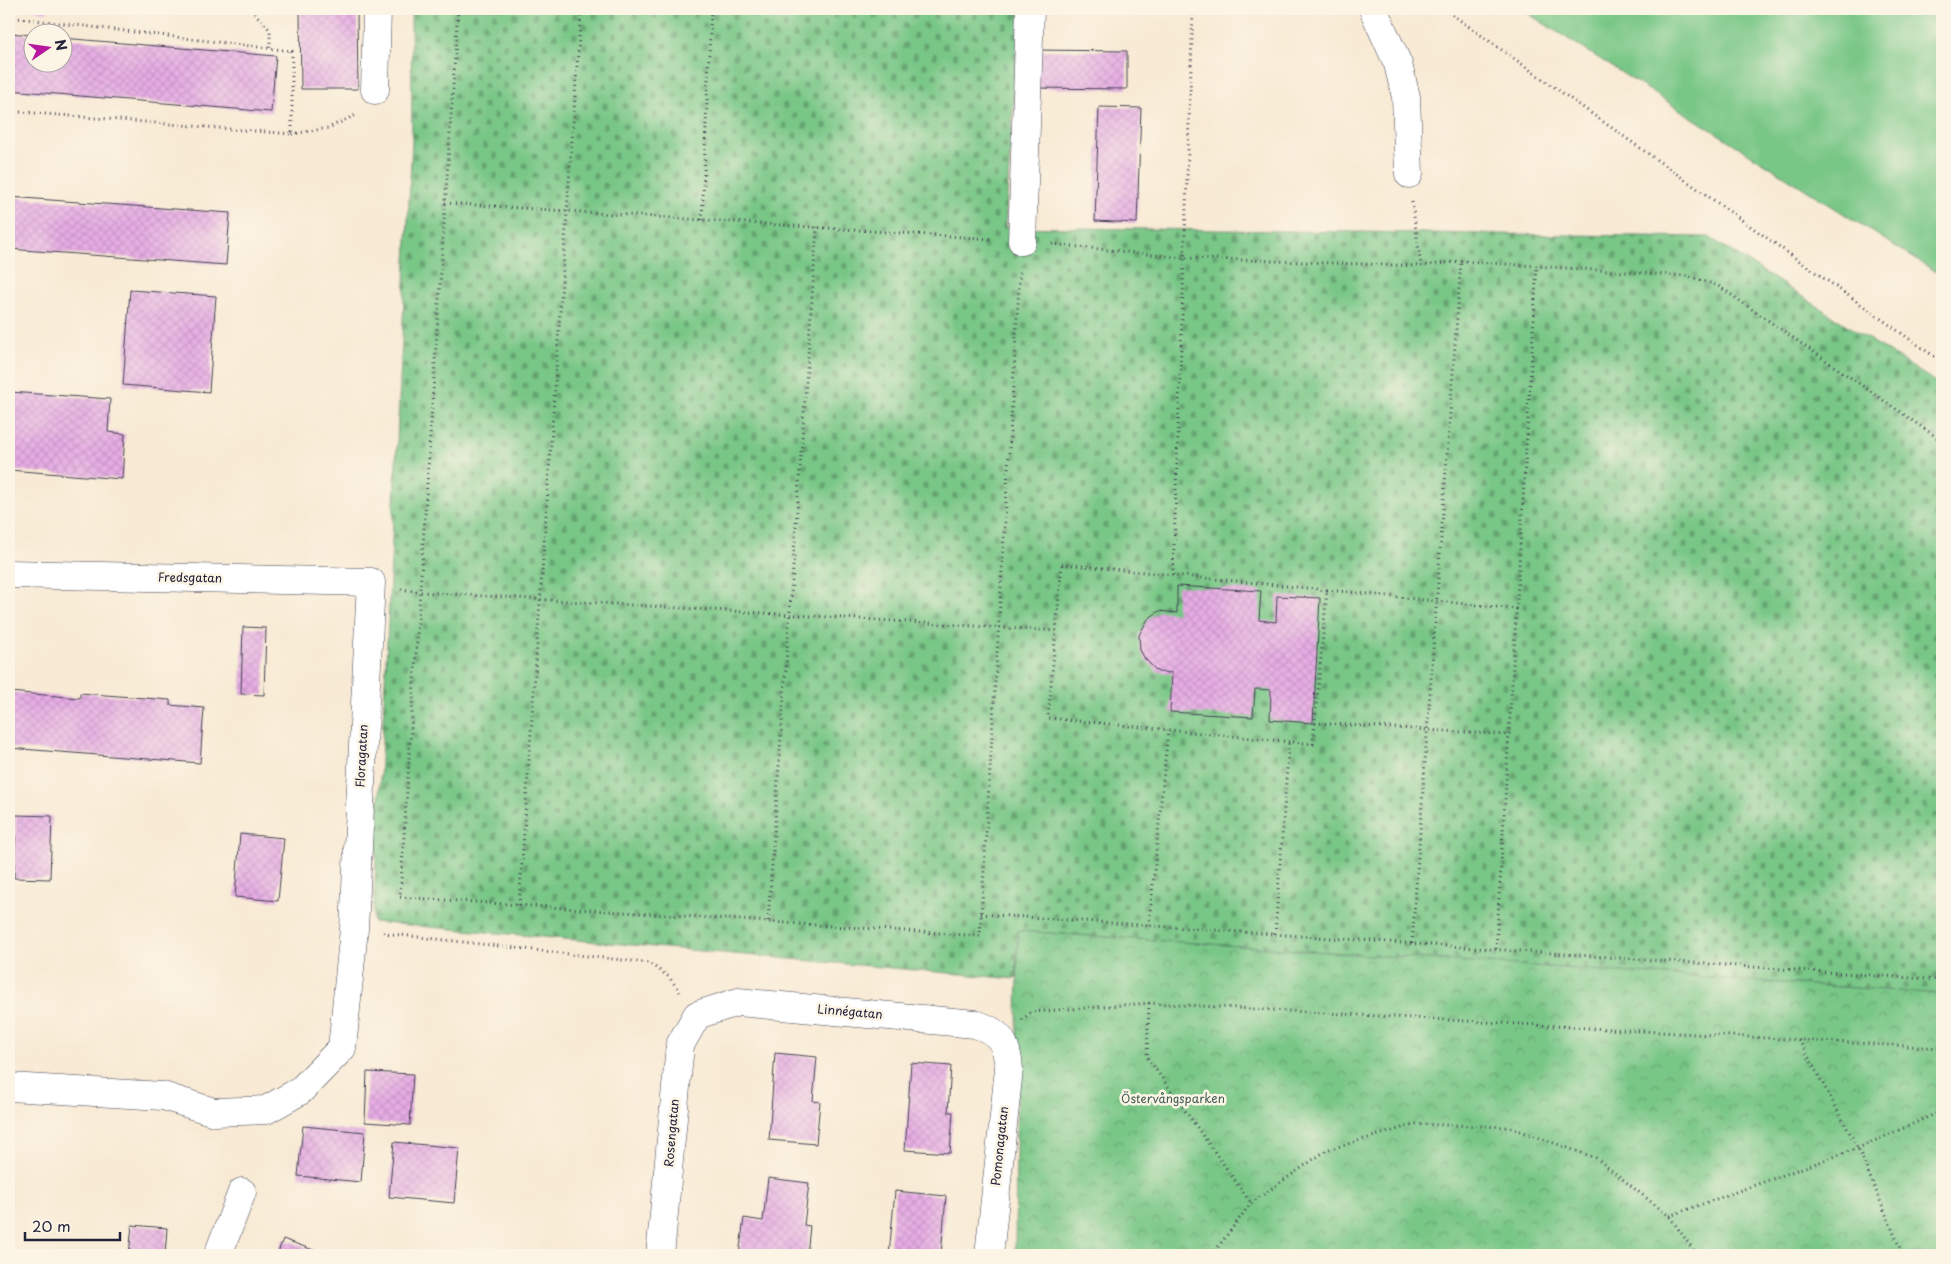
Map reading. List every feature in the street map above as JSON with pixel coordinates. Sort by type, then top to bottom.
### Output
[{"type":"street","points":[[375,90],[377,9]]},
{"type":"street","points":[[1022,241],[1030,9]]},
{"type":"street","points":[[1373,9],[1398,64],[1406,97],[1409,174]]},
{"type":"street","name":"Fredsgatan","points":[[9,574],[371,582]]},
{"type":"street","name":"Floragatan","points":[[9,1087],[163,1096],[214,1112],[266,1110],[300,1091],[342,1048],[354,929],[371,582]]},
{"type":"street","name":"Linnégatan","points":[[697,1015],[738,1002],[975,1024],[990,1029],[1001,1038]]},
{"type":"street","name":"Rosengatan","points":[[660,1255],[680,1045],[697,1015]]},
{"type":"street","name":"Pomonagatan","points":[[989,1255],[1009,1069],[1008,1052],[1001,1038]]},
{"type":"street","points":[[218,1255],[242,1192]]},
{"type":"path","points":[[251,9],[270,30],[270,49]]},
{"type":"path","points":[[458,9],[400,897],[980,936],[1022,241]]},
{"type":"path","points":[[519,905],[582,9]]},
{"type":"path","points":[[702,220],[711,9]]},
{"type":"path","points":[[1173,575],[1193,9]]},
{"type":"path","points":[[1444,9],[1942,362]]},
{"type":"path","points":[[9,18],[292,51],[292,134]]},
{"type":"path","points":[[9,111],[292,134],[328,128],[361,113],[375,90]]},
{"type":"path","points":[[1409,174],[1421,266]]},
{"type":"path","points":[[445,203],[1022,241],[1184,258],[1421,266],[1461,261],[1686,276],[1717,285],[1942,441]]},
{"type":"path","points":[[768,922],[817,227]]},
{"type":"path","points":[[1412,943],[1461,261]]},
{"type":"path","points":[[1496,949],[1537,266]]},
{"type":"path","points":[[1327,590],[1313,744],[1048,718],[1062,564],[1327,590],[1517,609]]},
{"type":"path","points":[[371,582],[420,592],[541,598],[998,629],[1056,631]]},
{"type":"path","points":[[1315,723],[1509,735]]},
{"type":"path","points":[[1148,925],[1168,730]]},
{"type":"path","points":[[1275,934],[1289,741]]},
{"type":"path","points":[[981,914],[1942,980]]},
{"type":"path","points":[[354,929],[649,963],[669,977],[697,1015]]},
{"type":"path","points":[[1148,1003],[1147,1057],[1251,1203]]},
{"type":"path","points":[[1001,1038],[1031,1012],[1148,1003],[1942,1048]]},
{"type":"path","points":[[1799,1040],[1858,1148],[1903,1255]]},
{"type":"path","points":[[1669,1216],[1858,1148],[1942,1112]]},
{"type":"path","points":[[1212,1255],[1251,1203],[1327,1150],[1416,1124],[1509,1127],[1596,1158],[1669,1216],[1697,1255]]},
{"type":"green space","points":[[411,9],[1020,9],[1005,227],[1709,237],[1942,386],[1942,994],[1018,931],[1016,979],[373,922],[412,141]]},
{"type":"green space","points":[[1521,9],[1942,9],[1942,276]]},
{"type":"green space","name":"Östervångsparken","points":[[1018,931],[1942,994],[1942,1255],[1015,1255]]},
{"type":"building","points":[[30,9],[47,9],[47,12]]},
{"type":"building","points":[[300,9],[357,9],[358,89],[301,89]]},
{"type":"building","points":[[9,33],[22,34],[22,72],[72,72],[72,39],[276,56],[271,112],[9,90]]},
{"type":"building","points":[[1034,50],[1127,51],[1127,89],[1034,88]]},
{"type":"building","points":[[1099,107],[1141,108],[1137,223],[1095,221]]},
{"type":"building","points":[[9,197],[230,213],[226,265],[9,249]]},
{"type":"building","points":[[130,290],[216,296],[209,392],[123,385]]},
{"type":"building","points":[[9,392],[110,399],[108,432],[125,434],[122,479],[9,470]]},
{"type":"building","points":[[1177,586],[1261,591],[1259,620],[1276,622],[1277,596],[1320,598],[1313,723],[1270,720],[1271,690],[1255,689],[1253,717],[1170,712],[1172,673],[1158,672],[1145,659],[1140,650],[1139,635],[1148,619],[1159,611],[1177,613]]},
{"type":"building","points":[[243,627],[266,628],[264,695],[241,694]]},
{"type":"building","points":[[9,692],[80,698],[80,693],[170,700],[170,705],[204,708],[200,763],[9,748]]},
{"type":"building","points":[[16,815],[52,816],[50,879],[14,878]]},
{"type":"building","points":[[240,834],[284,838],[278,901],[235,897]]},
{"type":"building","points":[[775,1053],[817,1057],[813,1101],[820,1102],[816,1144],[769,1140]]},
{"type":"building","points":[[911,1063],[951,1066],[948,1112],[953,1112],[950,1153],[905,1150]]},
{"type":"building","points":[[367,1072],[413,1074],[410,1125],[365,1122]]},
{"type":"building","points":[[303,1126],[365,1132],[361,1182],[298,1176]]},
{"type":"building","points":[[394,1142],[459,1148],[454,1203],[389,1197]]},
{"type":"building","points":[[768,1178],[809,1183],[804,1225],[810,1226],[807,1255],[739,1255],[744,1218],[763,1221]]},
{"type":"building","points":[[895,1191],[946,1196],[941,1255],[889,1255]]},
{"type":"building","points":[[132,1225],[167,1228],[165,1255],[129,1255]]},
{"type":"building","points":[[283,1239],[327,1255],[277,1255]]}]
